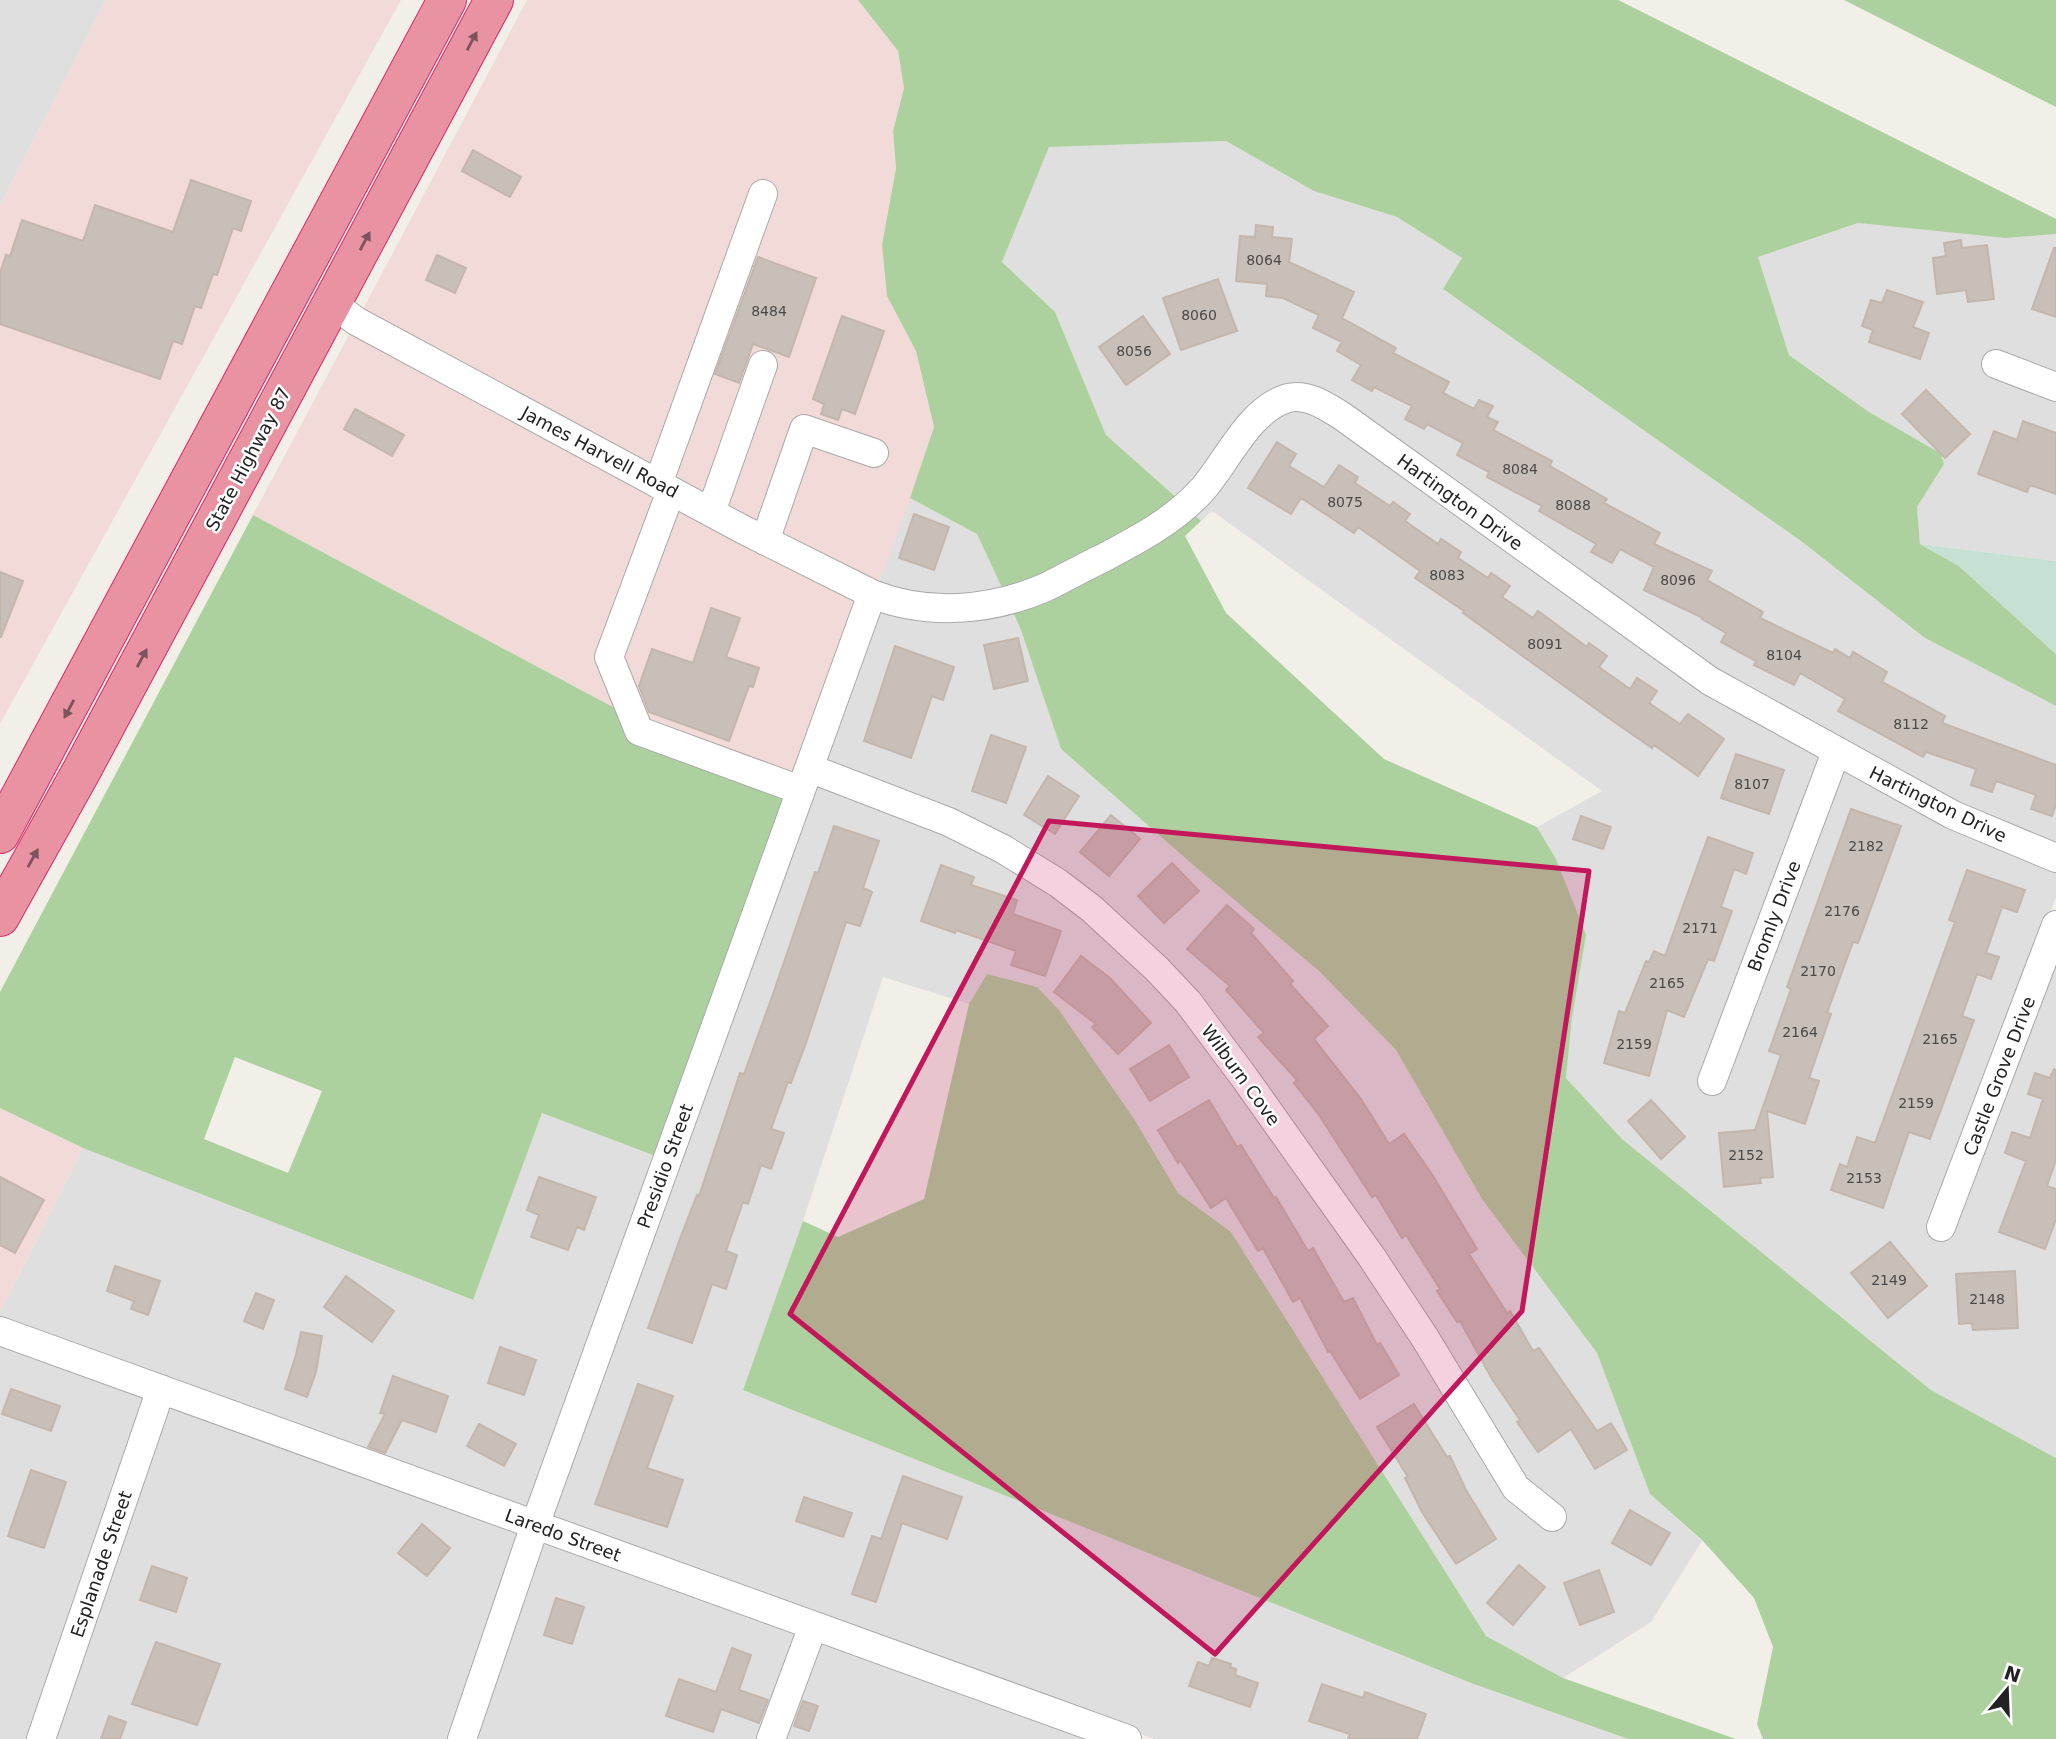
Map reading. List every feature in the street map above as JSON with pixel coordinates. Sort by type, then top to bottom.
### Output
[{"type":"highway","points":[[0,834],[447,0]]},
{"type":"highway","name":"State Highway 87","points":[[0,918],[494,0]]},
{"type":"street","points":[[100,649],[185,524],[273,357],[288,336],[332,303],[331,261],[336,238],[436,50],[453,0]]},
{"type":"street","name":"Wilburn Cove","points":[[763,194],[609,657],[639,731],[949,822],[1003,849],[1058,883],[1092,909],[1157,969],[1188,1002],[1371,1256],[1425,1338],[1516,1488],[1552,1517]]},
{"type":"street","name":"James Harvell Road","points":[[332,303],[356,321],[711,513],[872,594]]},
{"type":"street","points":[[1996,364],[2056,387]]},
{"type":"street","points":[[711,513],[763,365]]},
{"type":"street","name":"Hartington Drive","points":[[872,594],[907,605],[962,607],[1009,600],[1044,588],[1129,544],[1171,518],[1202,490],[1265,409],[1289,397],[1317,401],[1342,416],[1710,681],[1953,815],[2056,858]]},
{"type":"street","points":[[765,541],[804,429],[874,453]]},
{"type":"street","name":"Presidio Street","points":[[462,1739],[535,1525],[872,594]]},
{"type":"street","name":"Bromly Drive","points":[[1712,1081],[1836,752]]},
{"type":"street","name":"Castle Grove Drive","points":[[1941,1227],[2056,925]]},
{"type":"street","name":"Laredo Street","points":[[0,1331],[1127,1739]]},
{"type":"street","name":"Esplanade Street","points":[[41,1739],[161,1390]]},
{"type":"street","points":[[771,1739],[813,1626]]},
{"type":"highlighted area","points":[[1049,821],[1589,871],[1522,1311],[1215,1654],[790,1314]]},
{"type":"shaded area","points":[[0,0],[106,0],[0,205]]},
{"type":"shaded area","points":[[106,0],[401,0],[0,724],[0,205]]},
{"type":"shaded area","points":[[527,0],[858,0],[898,51],[904,88],[893,131],[896,167],[882,244],[887,296],[916,351],[934,427],[878,585],[746,519],[362,311]]},
{"type":"shaded area","points":[[1226,141],[1314,191],[1397,217],[1462,258],[1444,290],[1801,541],[1925,638],[2056,706],[2056,846],[2001,825],[1715,672],[1291,387],[1178,499],[1106,435],[1055,312],[1002,262],[1049,147]]},
{"type":"shaded area","points":[[1858,223],[2005,238],[2056,234],[2056,375],[1991,350],[1983,370],[2056,399],[2056,561],[1920,544],[1917,507],[1944,464],[1940,453],[1869,412],[1789,355],[1758,257]]},
{"type":"shaded area","points":[[351,331],[860,600],[787,800],[253,515]]},
{"type":"shaded area","points":[[1290,408],[1313,411],[1824,758],[1700,1088],[1717,1094],[1841,767],[2056,870],[2056,897],[1929,1234],[1946,1240],[2056,951],[2056,1458],[1931,1390],[1622,1139],[1566,1078],[1572,1017],[1556,859],[1537,827],[1602,791],[1212,511],[1201,521],[1193,513],[1252,439]]},
{"type":"shaded area","points":[[910,498],[977,534],[1003,590],[934,597],[878,585]]},
{"type":"shaded area","points":[[877,608],[1012,610],[1061,749],[1319,971],[1396,1050],[1482,1199],[1597,1353],[1650,1494],[1702,1541],[1651,1622],[1563,1678],[1486,1636],[1231,1232],[1178,1193],[1136,1122],[987,974],[969,1004],[883,977],[803,1221],[743,1390],[1471,1683],[1628,1739],[1154,1739],[548,1518],[814,781],[897,813],[999,859],[1086,918],[1181,1009],[1363,1262],[1508,1495],[1553,1532],[1565,1515],[1523,1480],[1132,930],[821,761]]},
{"type":"shaded area","points":[[0,1108],[83,1148],[0,1312]]},
{"type":"shaded area","points":[[542,1113],[658,1157],[530,1511],[0,1322],[0,1312],[83,1148],[472,1300]]},
{"type":"shaded area","points":[[0,1345],[148,1398],[31,1739],[0,1739]]},
{"type":"shaded area","points":[[166,1405],[523,1532],[451,1739],[51,1739]]},
{"type":"shaded area","points":[[540,1538],[1090,1739],[472,1739]]},
{"type":"green space","points":[[858,0],[1618,0],[2056,219],[2056,234],[2005,238],[1858,223],[1758,257],[1789,355],[1869,412],[1940,453],[1944,464],[1917,507],[1920,544],[1959,566],[2056,654],[2056,706],[1925,638],[1801,541],[1443,289],[1462,258],[1397,217],[1314,191],[1226,141],[1049,147],[1002,262],[1055,312],[1106,435],[1178,499],[1157,516],[1041,577],[1003,590],[977,534],[910,498],[934,427],[916,351],[887,296],[882,245],[896,168],[893,131],[904,88],[898,51]]},
{"type":"green space","points":[[1844,0],[2056,0],[2056,107]]},
{"type":"green space","points":[[1193,513],[1201,521],[1185,536],[1226,613],[1384,759],[1537,827],[1556,859],[1586,935],[1572,1017],[1566,1078],[1622,1139],[1931,1390],[2056,1458],[2056,1739],[1763,1739],[1757,1724],[1773,1647],[1754,1598],[1703,1541],[1650,1494],[1597,1353],[1482,1199],[1396,1050],[1319,971],[1061,749],[1012,610]]},
{"type":"green space","points":[[253,515],[787,800],[658,1157],[542,1113],[473,1300],[83,1148],[0,1108],[0,992]],"holes":[[[235,1057],[322,1091],[288,1173],[204,1139]]]},
{"type":"green space","points":[[1920,544],[2056,561],[2056,654],[1959,566]]},
{"type":"green space","points":[[987,974],[1037,987],[1059,1010],[1136,1122],[1178,1193],[1231,1232],[1486,1636],[1563,1678],[1736,1739],[1628,1739],[1471,1683],[743,1390],[803,1221],[838,1237],[924,1199],[969,1004]]},
{"type":"building","points":[[473,150],[521,177],[510,197],[462,171]]},
{"type":"building","points":[[191,180],[251,201],[241,231],[233,228],[217,275],[213,274],[201,308],[195,306],[182,344],[173,341],[160,379],[0,324],[0,273],[6,255],[10,256],[22,220],[83,241],[95,205],[173,232]]},
{"type":"building","points":[[1256,225],[1273,227],[1272,237],[1292,239],[1289,262],[1354,292],[1342,318],[1396,348],[1393,353],[1449,382],[1443,393],[1474,409],[1479,400],[1493,406],[1487,417],[1498,422],[1493,430],[1552,461],[1550,466],[1607,499],[1604,503],[1660,533],[1654,544],[1712,571],[1707,580],[1763,612],[1760,618],[1833,653],[1835,649],[1850,658],[1853,652],[1887,672],[1882,682],[1945,716],[1942,723],[2056,765],[2056,804],[2052,816],[2031,809],[2036,795],[1996,781],[1992,792],[1971,785],[1976,769],[1926,752],[1923,757],[1838,711],[1845,699],[1800,673],[1794,685],[1754,665],[1756,661],[1721,642],[1726,633],[1703,618],[1644,590],[1654,567],[1620,549],[1612,563],[1591,552],[1596,544],[1539,511],[1542,506],[1487,477],[1489,472],[1457,455],[1463,443],[1427,424],[1424,429],[1405,419],[1412,406],[1374,387],[1372,391],[1352,380],[1361,365],[1337,351],[1342,342],[1313,328],[1319,315],[1283,298],[1266,296],[1267,284],[1236,281],[1240,236],[1255,237]]},
{"type":"building","points":[[1961,240],[1962,248],[1987,245],[1994,299],[1968,302],[1966,290],[1937,294],[1933,258],[1946,256],[1944,243]]},
{"type":"building","points":[[2056,248],[2056,317],[2032,309]]},
{"type":"building","points":[[437,255],[466,268],[455,293],[426,280]]},
{"type":"building","points":[[758,257],[816,278],[789,357],[753,344],[739,383],[715,374]]},
{"type":"building","points":[[1218,279],[1237,331],[1181,350],[1163,298]]},
{"type":"building","points":[[1887,290],[1923,302],[1913,327],[1929,333],[1920,359],[1869,342],[1873,330],[1862,326],[1871,300],[1882,303]]},
{"type":"building","points":[[842,316],[884,331],[855,414],[842,409],[838,420],[821,414],[824,404],[813,399]]},
{"type":"building","points":[[1143,316],[1170,354],[1126,385],[1099,347]]},
{"type":"building","points":[[1926,390],[1970,434],[1945,458],[1902,414]]},
{"type":"building","points":[[355,409],[404,435],[392,456],[344,429]]},
{"type":"building","points":[[2023,421],[2056,433],[2056,494],[2030,485],[2027,492],[1978,474],[1994,431],[2017,440]]},
{"type":"building","points":[[1277,442],[1296,454],[1289,466],[1324,487],[1339,465],[1358,477],[1355,483],[1390,506],[1393,502],[1410,514],[1405,521],[1438,544],[1441,539],[1461,552],[1458,558],[1488,578],[1491,573],[1510,586],[1502,597],[1533,618],[1538,611],[1587,647],[1589,643],[1607,656],[1599,667],[1630,689],[1637,678],[1657,691],[1649,703],[1680,724],[1688,714],[1724,739],[1698,776],[1610,719],[1415,578],[1420,571],[1358,527],[1354,533],[1301,498],[1291,514],[1248,488]]},
{"type":"building","points":[[914,514],[949,527],[934,570],[899,558]]},
{"type":"building","points":[[0,572],[23,581],[1,637],[0,637]]},
{"type":"building","points":[[711,608],[740,618],[726,657],[759,668],[753,687],[749,686],[729,741],[649,712],[639,686],[652,649],[693,663]]},
{"type":"building","points":[[1018,638],[1028,681],[994,689],[984,645]]},
{"type":"building","points":[[895,646],[954,667],[943,700],[932,696],[911,758],[864,741]]},
{"type":"building","points":[[991,735],[1026,747],[1006,803],[972,791]]},
{"type":"building","points":[[1736,754],[1784,770],[1769,814],[1721,798]]},
{"type":"building","points":[[1048,776],[1079,796],[1055,834],[1024,815]]},
{"type":"building","points":[[1851,809],[1901,826],[1858,943],[1853,942],[1827,1013],[1831,1014],[1809,1078],[1819,1081],[1805,1124],[1767,1111],[1773,1177],[1760,1178],[1761,1183],[1724,1187],[1719,1133],[1755,1130],[1781,1055],[1769,1051],[1791,989],[1787,987]]},
{"type":"building","points":[[1111,815],[1140,839],[1109,876],[1080,852]]},
{"type":"building","points":[[1581,816],[1611,827],[1603,849],[1573,839]]},
{"type":"building","points":[[834,826],[879,841],[863,888],[872,892],[860,926],[846,922],[806,1043],[771,1129],[784,1133],[771,1169],[761,1165],[748,1204],[743,1202],[726,1251],[737,1255],[726,1289],[712,1284],[692,1343],[648,1328],[681,1236],[697,1195],[699,1196],[740,1073],[744,1074],[815,872],[818,873]]},
{"type":"building","points":[[1708,837],[1753,853],[1746,874],[1734,869],[1721,907],[1732,911],[1714,961],[1708,959],[1684,1017],[1667,1010],[1649,1076],[1604,1063],[1619,1011],[1625,1013],[1646,961],[1649,962],[1654,951],[1665,956]]},
{"type":"building","points":[[1172,863],[1199,891],[1164,923],[1138,896]]},
{"type":"building","points":[[941,865],[974,877],[971,885],[1017,900],[1013,914],[1061,931],[1045,976],[1011,965],[1016,951],[921,921]]},
{"type":"building","points":[[1967,870],[2025,890],[2017,912],[2002,907],[1986,953],[1999,957],[1991,979],[1977,974],[1962,1016],[1974,1020],[1930,1139],[1909,1132],[1883,1208],[1831,1190],[1840,1164],[1847,1167],[1857,1137],[1875,1143],[1955,922],[1949,920]]},
{"type":"building","points":[[1227,905],[1254,929],[1251,933],[1293,981],[1290,984],[1328,1026],[1314,1039],[1361,1099],[1389,1144],[1404,1134],[1433,1176],[1477,1249],[1469,1254],[1507,1313],[1510,1311],[1533,1351],[1539,1348],[1597,1431],[1611,1423],[1627,1450],[1595,1469],[1571,1429],[1538,1452],[1517,1422],[1520,1420],[1492,1379],[1460,1321],[1457,1322],[1437,1291],[1440,1289],[1406,1235],[1402,1238],[1376,1195],[1372,1197],[1319,1115],[1294,1083],[1297,1080],[1258,1037],[1264,1033],[1226,990],[1230,986],[1187,949]]},
{"type":"building","points":[[1081,956],[1110,978],[1151,1023],[1118,1054],[1092,1027],[1096,1024],[1054,992]]},
{"type":"building","points":[[1169,1045],[1189,1077],[1150,1101],[1130,1069]]},
{"type":"building","points":[[2054,1069],[2056,1160],[2047,1186],[2056,1189],[2056,1219],[2045,1249],[1999,1232],[2026,1161],[2005,1153],[2012,1132],[2030,1138],[2043,1099],[2028,1094],[2035,1073],[2050,1078]]},
{"type":"building","points":[[1209,1100],[1237,1147],[1241,1145],[1274,1198],[1276,1197],[1308,1251],[1313,1248],[1344,1302],[1353,1298],[1377,1345],[1380,1343],[1399,1375],[1360,1399],[1330,1351],[1328,1352],[1300,1298],[1293,1302],[1263,1248],[1258,1251],[1226,1198],[1211,1208],[1158,1130]]},
{"type":"building","points":[[1651,1100],[1685,1137],[1661,1159],[1628,1121]]},
{"type":"building","points":[[0,1177],[44,1200],[15,1253],[0,1245]]},
{"type":"building","points":[[539,1177],[596,1197],[584,1230],[577,1227],[568,1250],[531,1237],[539,1215],[527,1210]]},
{"type":"building","points":[[1890,1242],[1927,1286],[1888,1318],[1851,1273]]},
{"type":"building","points":[[115,1266],[160,1281],[148,1315],[131,1309],[134,1301],[107,1291]]},
{"type":"building","points":[[2015,1271],[2018,1328],[1973,1330],[1972,1323],[1959,1324],[1956,1274]]},
{"type":"building","points":[[346,1276],[394,1311],[372,1342],[324,1307]]},
{"type":"building","points":[[256,1293],[274,1300],[263,1329],[244,1321]]},
{"type":"building","points":[[301,1332],[322,1336],[316,1372],[307,1397],[285,1389]]},
{"type":"building","points":[[500,1347],[536,1360],[524,1395],[488,1383]]},
{"type":"building","points":[[393,1376],[448,1396],[436,1432],[402,1420],[385,1453],[368,1447],[385,1414],[380,1413]]},
{"type":"building","points":[[638,1384],[673,1396],[647,1468],[683,1480],[667,1527],[595,1504]]},
{"type":"building","points":[[11,1389],[60,1406],[51,1431],[2,1414]]},
{"type":"building","points":[[1414,1404],[1447,1457],[1450,1456],[1466,1490],[1496,1539],[1456,1564],[1422,1512],[1405,1478],[1408,1477],[1377,1427]]},
{"type":"building","points":[[479,1424],[516,1444],[504,1466],[467,1446]]},
{"type":"building","points":[[31,1470],[66,1482],[44,1548],[8,1536]]},
{"type":"building","points":[[903,1476],[962,1497],[947,1539],[902,1523],[876,1602],[852,1594],[872,1536],[881,1539]]},
{"type":"building","points":[[804,1497],[852,1513],[843,1537],[796,1521]]},
{"type":"building","points":[[1630,1510],[1670,1533],[1651,1565],[1612,1543]]},
{"type":"building","points":[[422,1524],[450,1548],[427,1576],[398,1553]]},
{"type":"building","points":[[1519,1565],[1545,1587],[1513,1625],[1487,1603]]},
{"type":"building","points":[[152,1566],[187,1578],[176,1612],[140,1600]]},
{"type":"building","points":[[1599,1570],[1614,1612],[1580,1625],[1564,1583]]},
{"type":"building","points":[[556,1598],[584,1607],[572,1644],[544,1635]]},
{"type":"building","points":[[156,1642],[220,1664],[197,1725],[132,1704]]},
{"type":"building","points":[[732,1648],[751,1655],[739,1690],[768,1700],[759,1723],[721,1709],[713,1732],[666,1716],[679,1679],[716,1692]]},
{"type":"building","points":[[1212,1658],[1231,1664],[1230,1667],[1236,1669],[1235,1675],[1258,1683],[1250,1707],[1189,1686],[1198,1662],[1209,1666]]},
{"type":"building","points":[[1322,1684],[1363,1698],[1365,1692],[1426,1714],[1417,1739],[1348,1739],[1350,1734],[1309,1721]]},
{"type":"building","points":[[803,1701],[818,1706],[809,1731],[794,1726]]},
{"type":"building","points":[[109,1716],[126,1722],[120,1739],[101,1739]]}]
